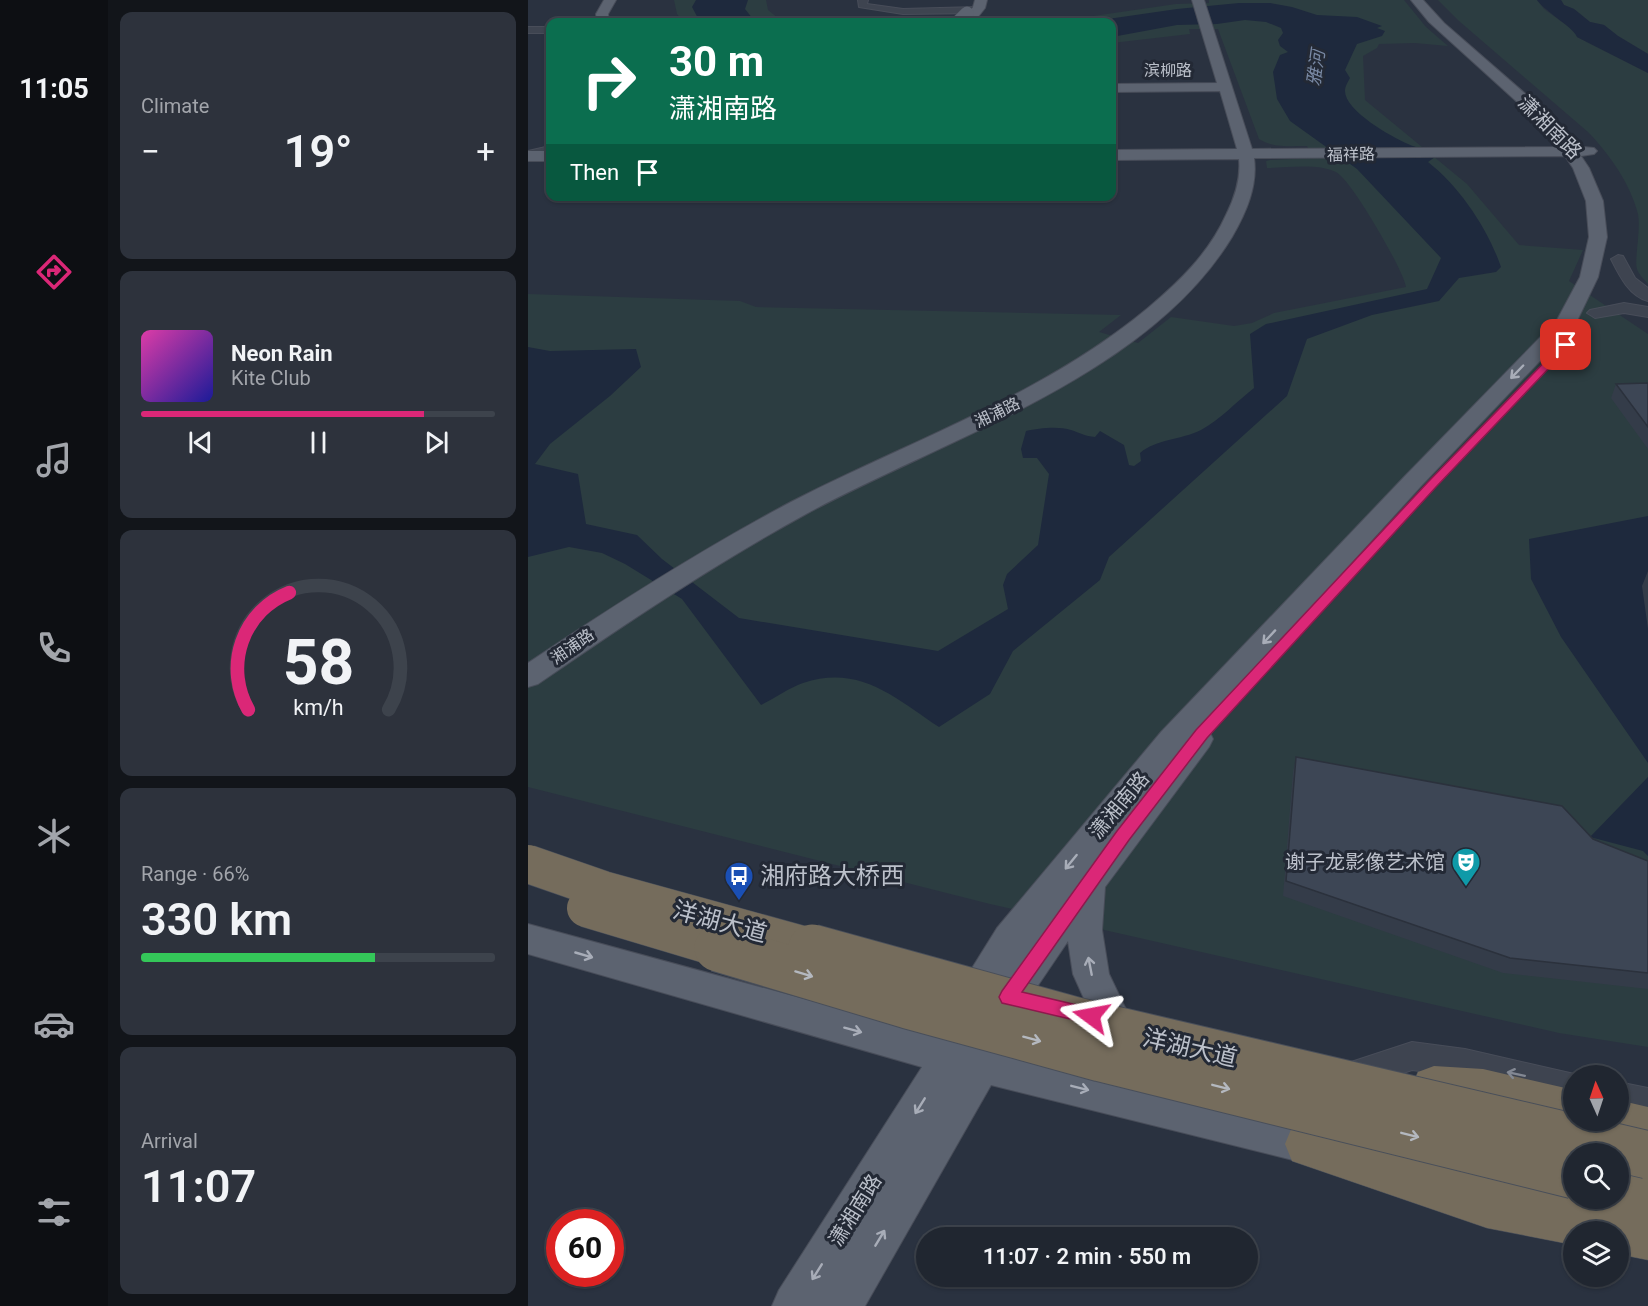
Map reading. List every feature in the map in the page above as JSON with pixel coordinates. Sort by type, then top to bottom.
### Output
[{"type":"highway","name":"洋湖大道","points":[[528,864],[603,890],[1076,1021],[1648,1155]]},
{"type":"highway","name":"洋湖大道","points":[[528,887],[600,912],[908,1005],[1101,1058],[1563,1172]]},
{"type":"highway","points":[[1353,1074],[1402,1085],[1483,1091],[1563,1110]]},
{"type":"highway","points":[[1629,1125],[1648,1130]]},
{"type":"highway","points":[[1309,1144],[1487,1203],[1648,1235]]},
{"type":"highway","points":[[1629,1188],[1648,1192]]},
{"type":"main road","points":[[603,18],[602,14],[610,0]]},
{"type":"main road","points":[[606,18],[617,0]]},
{"type":"main road","name":"潇湘南路","points":[[1416,0],[1431,18],[1575,150],[1602,167],[1616,195]]},
{"type":"main road","name":"潇湘南路","points":[[840,1306],[967,1060],[993,995],[1010,939],[1172,740],[1413,481],[1566,322],[1584,298],[1601,262],[1606,230],[1602,202],[1575,150],[1567,126],[1447,21],[1428,0]]},
{"type":"main road","name":"湘浦路","points":[[528,654],[638,595],[685,566],[856,478],[1013,405],[1064,377],[1114,345],[1153,316],[1186,285],[1224,237],[1242,198],[1239,152],[1195,1]]},
{"type":"main road","points":[[1185,85],[1205,79],[1218,85]]},
{"type":"main road","points":[[1185,85],[1206,91],[1218,85]]},
{"type":"main road","name":"滨柳路","points":[[1116,86],[1185,85]]},
{"type":"main road","points":[[1203,152],[1229,142],[1239,152],[1258,158],[1284,152]]},
{"type":"main road","points":[[1116,153],[1203,152],[1225,157],[1239,152],[1246,143],[1284,152]]},
{"type":"main road","name":"福祥路","points":[[1284,152],[1575,150]]},
{"type":"main road","name":"福祥路","points":[[1437,151],[1526,152],[1569,157],[1575,150]]},
{"type":"main road","points":[[528,157],[546,158]]},
{"type":"main road","name":"潇湘南路","points":[[993,995],[1088,885],[1123,835],[1202,734],[1594,313],[1613,278],[1620,248]]},
{"type":"main road","name":"湘浦路","points":[[528,677],[638,595]]},
{"type":"main road","points":[[528,848],[993,995],[1353,1074]]},
{"type":"main road","points":[[1088,885],[1084,930],[1091,974],[1112,1020]]},
{"type":"main road","points":[[528,939],[967,1060],[1309,1144]]},
{"type":"main road","name":"潇湘南路","points":[[795,1306],[967,1060]]},
{"type":"street","points":[[864,0],[862,5],[881,10],[971,11]]},
{"type":"street","points":[[528,31],[546,31]]},
{"type":"street","points":[[528,157],[546,151]]},
{"type":"street","points":[[1620,248],[1629,280],[1648,297]]},
{"type":"street","points":[[1594,313],[1624,308],[1648,312]]},
{"type":"street","points":[[1353,1074],[1412,1056],[1465,1063],[1563,1085]]},
{"type":"street","points":[[1629,1099],[1648,1103]]},
{"type":"street","points":[[1309,1144],[1335,1166],[1414,1202],[1471,1220],[1563,1240]]},
{"type":"street","points":[[1629,1254],[1648,1258]]},
{"type":"shaded area","points":[[674,0],[766,0],[768,10],[778,18],[680,18],[677,14]]},
{"type":"shaded area","points":[[1209,0],[1404,0],[1426,27],[1448,46],[1415,43],[1379,44],[1377,48],[1363,56],[1365,100],[1467,184],[1519,245],[1583,250],[1569,281],[1648,334],[1648,1047],[1559,1033],[990,904],[528,787],[528,294],[740,301],[756,307],[1121,315],[1099,332],[1138,343],[1171,317],[1234,326],[1252,323],[1274,313],[1406,287],[1376,226],[1353,191],[1336,172],[1311,167],[1267,168],[1266,161],[1270,160],[1313,158],[1307,146],[1276,145],[1259,139],[1218,29],[1189,29],[1190,34],[1116,43],[1116,18],[1080,18],[1176,4],[1209,3]]},
{"type":"shaded area","points":[[1438,0],[1537,0],[1544,9],[1576,32],[1577,37],[1648,73],[1648,284],[1636,265],[1638,214],[1630,191],[1604,150],[1588,132],[1459,21]]},
{"type":"shaded area","points":[[1561,0],[1648,0],[1648,54],[1604,25],[1590,22],[1574,9],[1564,5]]},
{"type":"water","points":[[696,0],[748,0],[745,9],[752,18],[698,18],[692,7]]},
{"type":"water","points":[[1537,0],[1561,0],[1564,5],[1574,9],[1590,22],[1604,25],[1648,54],[1648,73],[1577,37]]},
{"type":"water","name":"雅河","points":[[1239,3],[1270,3],[1317,15],[1357,17],[1382,26],[1377,28],[1385,31],[1382,36],[1357,44],[1345,70],[1350,78],[1345,89],[1347,99],[1370,122],[1401,141],[1434,155],[1435,157],[1428,162],[1462,196],[1472,210],[1489,238],[1501,267],[1496,272],[1459,278],[1439,301],[1372,315],[1307,339],[1287,396],[1109,557],[1100,580],[1013,651],[990,694],[939,727],[892,695],[859,681],[842,678],[823,678],[803,683],[761,705],[682,599],[625,564],[602,553],[569,547],[528,557],[528,347],[550,351],[636,349],[641,367],[610,396],[550,444],[535,464],[578,474],[586,524],[637,535],[662,559],[739,618],[938,651],[1008,609],[1003,585],[1007,574],[1038,545],[1049,474],[1037,458],[1023,458],[1021,449],[1026,431],[1061,428],[1095,437],[1100,431],[1124,445],[1129,465],[1134,466],[1141,461],[1140,453],[1146,448],[1201,430],[1222,416],[1254,388],[1250,334],[1266,324],[1427,289],[1441,258],[1357,169],[1290,121],[1277,99],[1273,72],[1280,55],[1288,52],[1280,46],[1278,40],[1283,33],[1281,28],[1266,22],[1245,20],[1217,24],[1177,25],[1116,36],[1115,18]]},
{"type":"water","points":[[1648,516],[1648,763],[1561,637],[1531,579],[1529,539]]},
{"type":"water","points":[[1648,777],[1648,856],[1643,851],[1590,837]]},
{"type":"building","points":[[1648,383],[1648,427],[1616,384]]},
{"type":"building","name":"谢子龙影像艺术馆","points":[[1296,757],[1562,806],[1593,839],[1648,861],[1648,973],[1510,958],[1286,881]]},
{"type":"place","name":"谢子龙影像艺术馆","points":[[1466,888]]},
{"type":"place","name":"湘府路大桥西","points":[[739,902]]},
{"type":"route","points":[[1091,1016],[1008,997],[1123,835],[1202,734],[1432,485],[1503,414],[1566,345]]}]
